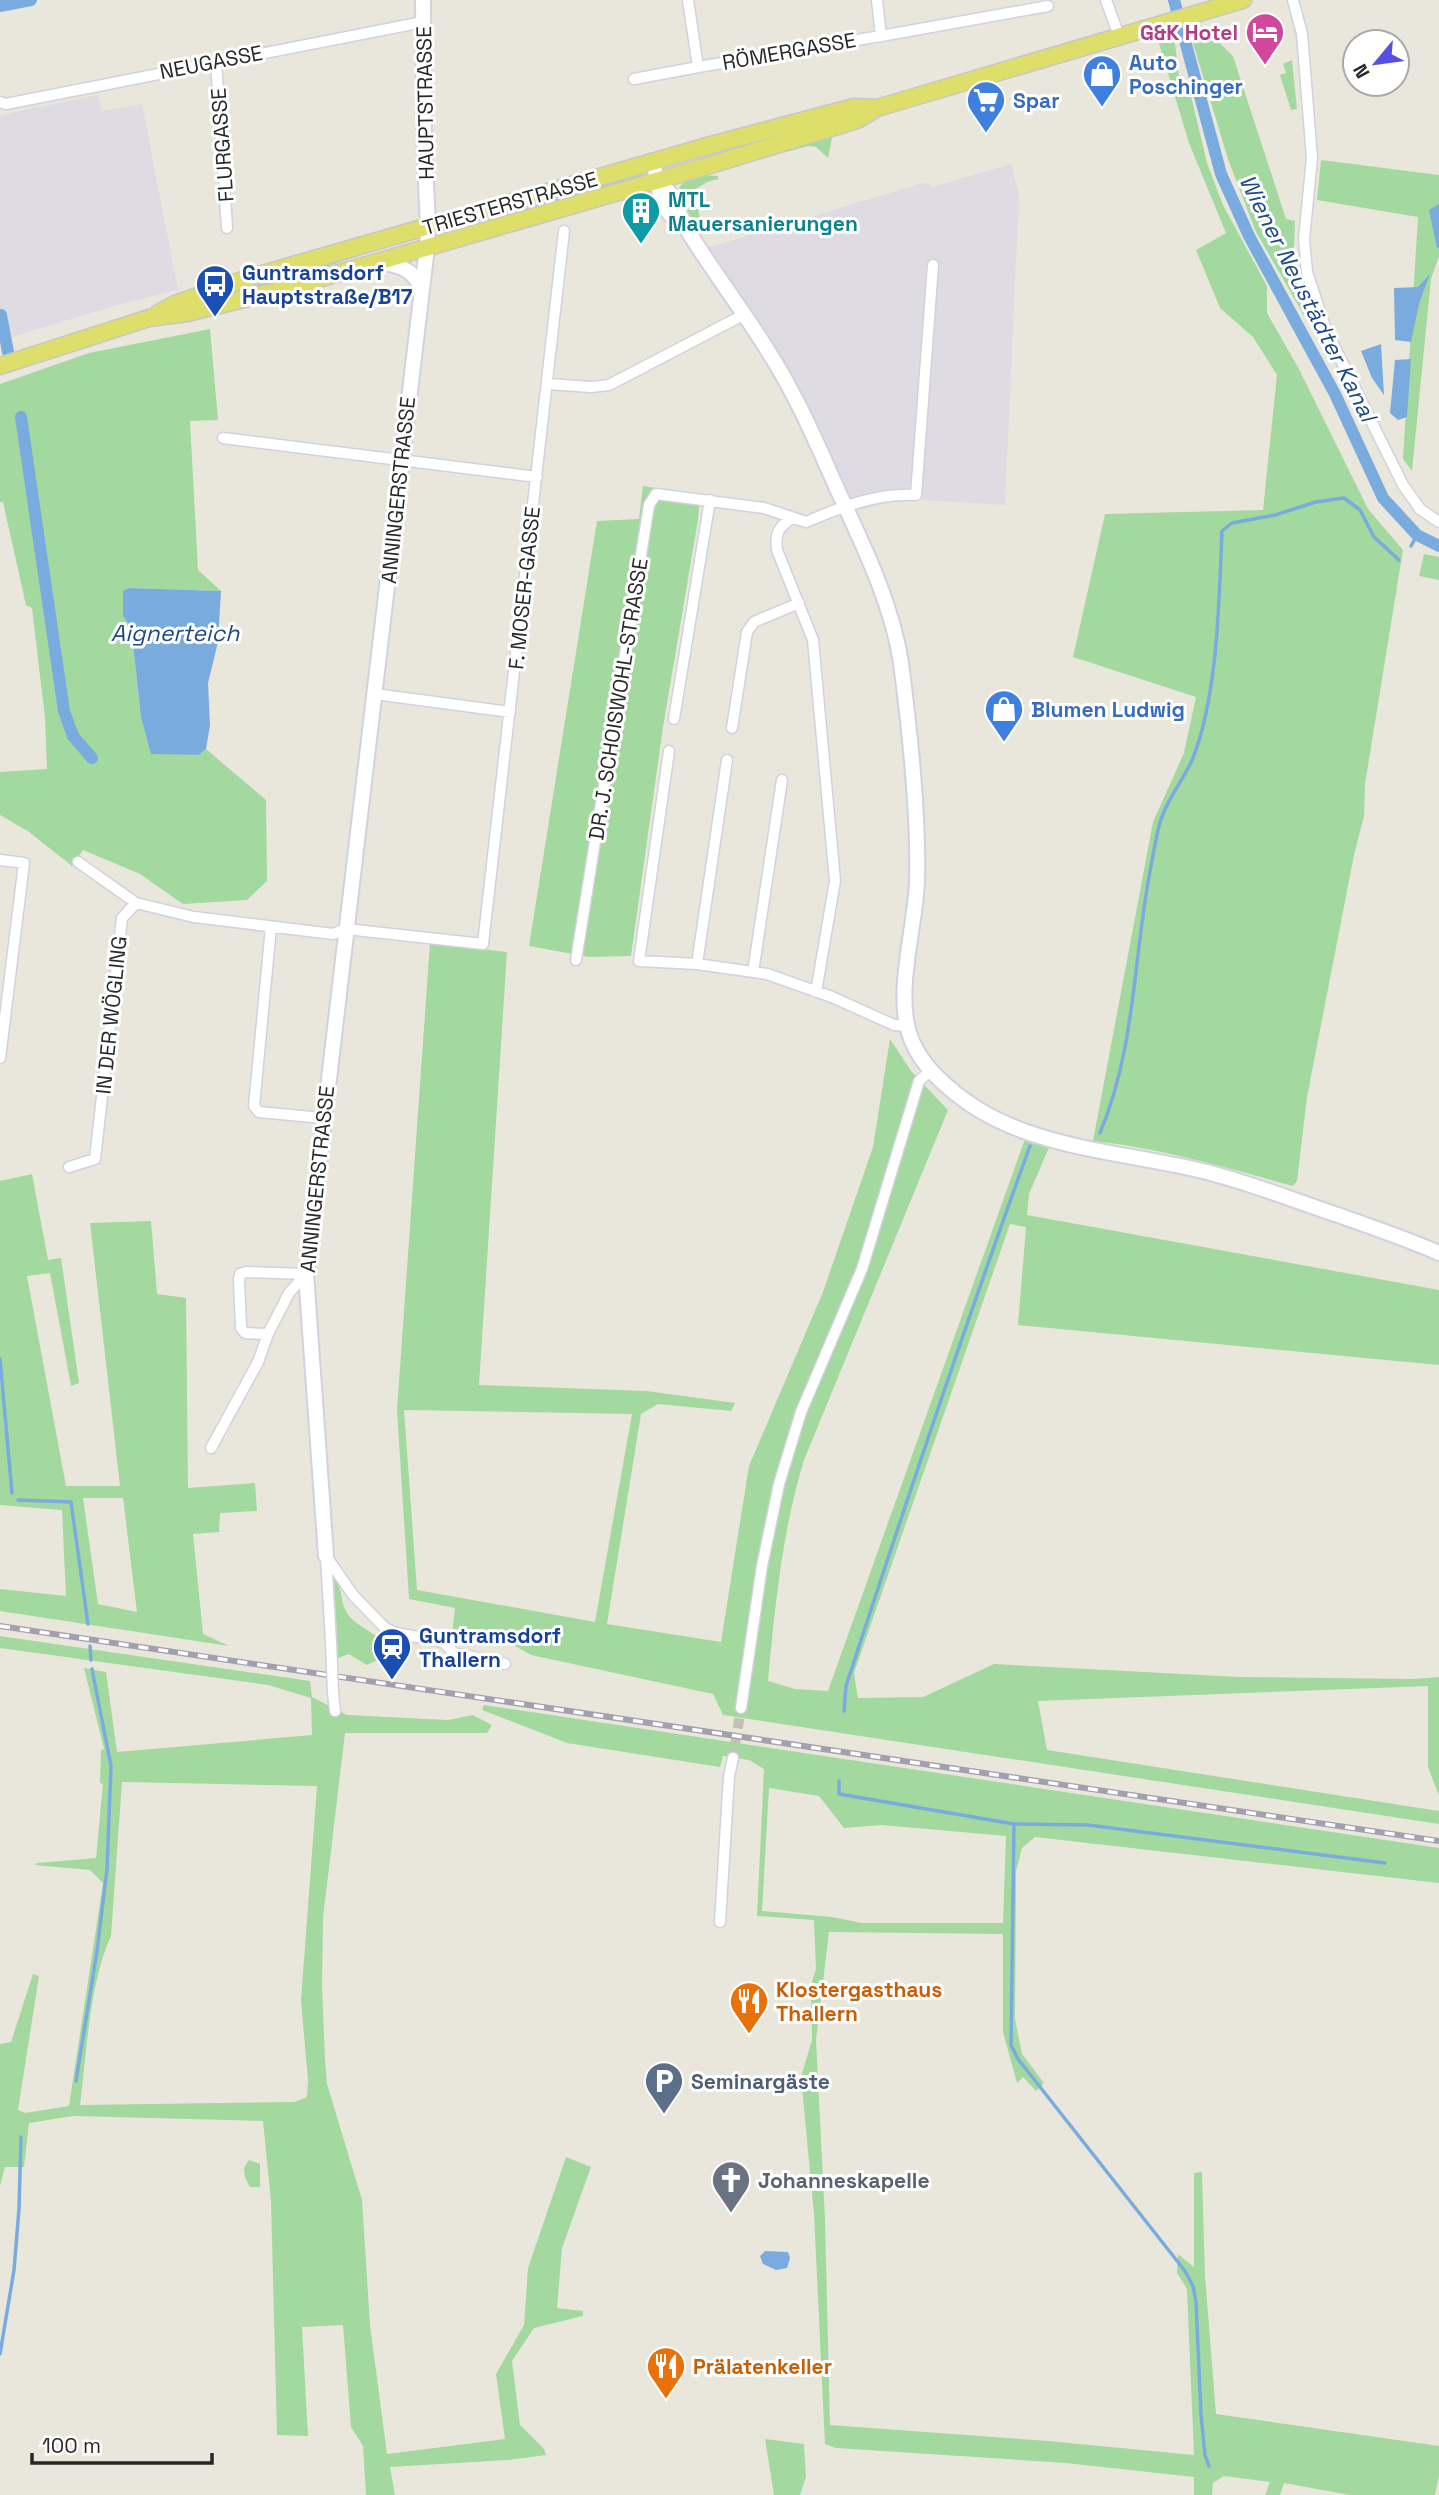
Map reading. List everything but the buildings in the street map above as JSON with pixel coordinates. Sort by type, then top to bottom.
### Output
[{"type":"main road","name":"TRIESTERSTRASSE","points":[[0,366],[149,318],[221,305],[658,181],[857,120],[877,108],[1243,0]]},
{"type":"main road","name":"TRIESTERSTRASSE","points":[[149,318],[174,304],[248,278],[853,107],[877,108]]},
{"type":"street","name":"HAUPTSTRASSE","points":[[423,0],[427,247]]},
{"type":"street","name":"RÖMERGASSE","points":[[688,0],[698,67]]},
{"type":"street","name":"RÖMERGASSE","points":[[877,0],[881,36]]},
{"type":"street","points":[[1106,0],[1119,36]]},
{"type":"street","points":[[1293,0],[1302,34],[1312,158],[1304,239],[1307,272],[1326,330],[1403,485],[1420,509],[1439,522]]},
{"type":"street","name":"RÖMERGASSE","points":[[634,79],[1048,6]]},
{"type":"street","name":"NEUGASSE","points":[[0,102],[6,104],[423,22]]},
{"type":"street","name":"FLURGASSE","points":[[216,61],[227,228]]},
{"type":"street","points":[[653,162],[658,195],[666,211],[686,228],[745,314],[793,392],[845,505],[883,597],[900,660],[918,855],[916,905],[905,991],[907,1027],[919,1055],[946,1086],[981,1113],[1018,1129],[1076,1146],[1206,1172],[1308,1205],[1439,1253]]},
{"type":"street","name":"F. MOSER-GASSE","points":[[346,929],[483,944],[564,231]]},
{"type":"street","name":"ANNINGERSTRASSE","points":[[335,1711],[306,1274],[427,247]]},
{"type":"street","points":[[379,261],[401,266],[416,277],[421,287]]},
{"type":"street","name":"DR. J. SCHOISWOHL-STRASSE","points":[[576,960],[649,505],[656,494],[764,508],[806,522],[845,505],[894,494],[916,495],[933,265]]},
{"type":"street","points":[[548,384],[591,387],[609,385],[745,314]]},
{"type":"street","points":[[223,438],[537,477]]},
{"type":"street","points":[[674,719],[710,500]]},
{"type":"street","points":[[792,517],[778,529],[775,539],[813,640],[835,880],[816,992]]},
{"type":"street","points":[[732,728],[747,632],[754,622],[799,603]]},
{"type":"street","points":[[375,694],[510,712]]},
{"type":"street","points":[[669,751],[639,961],[697,964],[767,974],[832,997],[894,1025],[907,1027]]},
{"type":"street","points":[[697,964],[727,760]]},
{"type":"street","points":[[753,972],[782,780]]},
{"type":"street","points":[[0,860],[24,863],[0,1058]]},
{"type":"street","points":[[78,862],[136,903],[194,917],[271,927],[333,934],[346,929]]},
{"type":"street","name":"IN DER WÖGLING","points":[[69,1167],[95,1159],[122,918],[136,903]]},
{"type":"street","points":[[271,927],[254,1106],[258,1112],[323,1118]]},
{"type":"street","points":[[741,1708],[762,1566],[779,1484],[802,1412],[862,1269],[919,1081],[931,1070]]},
{"type":"street","points":[[268,1334],[246,1333],[242,1328],[240,1274],[306,1274]]},
{"type":"street","points":[[211,1448],[258,1362],[268,1334],[289,1293],[306,1274]]},
{"type":"street","points":[[326,1556],[353,1595],[385,1628],[396,1633],[443,1642],[454,1653],[505,1664]]},
{"type":"street","points":[[720,1922],[729,1776],[733,1758]]},
{"type":"shaded area","points":[[98,95],[102,111],[142,104],[178,290],[110,307],[0,341],[0,115]]},
{"type":"shaded area","points":[[1011,164],[1019,194],[1005,505],[903,499],[860,510],[843,494],[758,324],[707,248],[926,182],[932,187]]},
{"type":"green space","points":[[1202,26],[1233,56],[1286,219],[1295,221],[1293,274],[1314,313],[1306,319],[1256,232],[1228,159],[1189,30]]},
{"type":"green space","points":[[1174,35],[1179,78],[1191,96],[1207,163],[1223,205],[1267,286],[1267,313],[1299,369],[1368,509],[1403,550],[1365,784],[1364,816],[1307,1097],[1297,1181],[1293,1186],[1169,1154],[1093,1141],[1153,822],[1184,753],[1196,697],[1073,657],[1105,514],[1263,510],[1277,375],[1253,337],[1220,308],[1196,250],[1226,233],[1189,143],[1158,40]]},
{"type":"green space","points":[[1292,60],[1297,109],[1291,110],[1280,75],[1286,73],[1283,64]]},
{"type":"green space","points":[[829,136],[832,138],[828,158],[816,147],[808,146],[738,165]]},
{"type":"green space","points":[[1321,160],[1439,175],[1439,256],[1431,279],[1412,471],[1403,459],[1418,217],[1317,200]]},
{"type":"green space","points":[[637,173],[647,176],[463,230],[547,201]]},
{"type":"green space","points":[[718,176],[718,179],[694,190],[702,227],[684,207],[679,198],[679,190],[682,183],[690,179]]},
{"type":"green space","points":[[402,241],[263,287],[216,300],[212,298],[281,275]]},
{"type":"green space","points":[[210,329],[218,420],[190,421],[198,570],[221,591],[129,588],[123,616],[131,627],[141,717],[151,753],[199,755],[206,749],[266,800],[267,881],[247,900],[183,904],[140,874],[83,850],[72,866],[29,832],[0,815],[0,772],[47,769],[45,718],[32,608],[26,605],[3,502],[0,502],[0,384],[89,353]]},
{"type":"green space","points":[[643,486],[700,495],[698,520],[663,727],[631,956],[589,957],[529,946],[597,521],[639,519]]},
{"type":"green space","points":[[1424,554],[1439,557],[1439,580],[1419,576]]},
{"type":"green space","points":[[430,943],[507,952],[479,1385],[647,1391],[735,1403],[731,1411],[658,1404],[641,1414],[607,1624],[721,1642],[749,1466],[823,1292],[873,1147],[890,1039],[911,1071],[948,1110],[804,1460],[785,1542],[768,1681],[795,1689],[828,1691],[1026,1136],[1051,1143],[1029,1194],[1027,1215],[1439,1290],[1439,1365],[1018,1325],[1026,1227],[1010,1224],[854,1673],[858,1698],[923,1697],[994,1664],[1240,1677],[1439,1677],[1439,1796],[1428,1767],[1428,1686],[1038,1701],[1047,1750],[1439,1811],[1439,1824],[723,1715],[713,1694],[531,1655],[513,1645],[452,1633],[455,1608],[409,1599],[397,1410]],"holes":[[[404,1410],[632,1414],[595,1622],[417,1590]]]},
{"type":"green space","points":[[32,1174],[48,1260],[61,1258],[79,1383],[71,1386],[50,1273],[27,1276],[66,1486],[120,1486],[90,1223],[151,1221],[157,1294],[186,1298],[188,1488],[255,1483],[257,1511],[220,1513],[219,1532],[193,1534],[203,1634],[229,1646],[0,1611],[0,1589],[66,1596],[62,1510],[0,1505],[0,1181]],"holes":[[[83,1498],[123,1498],[137,1612],[98,1604]]]},
{"type":"green space","points":[[335,1578],[348,1615],[378,1637],[377,1660],[367,1665],[349,1654],[338,1658]]},
{"type":"green space","points":[[0,1636],[310,1681],[312,1697],[347,1715],[448,1720],[473,1715],[492,1725],[487,1733],[345,1733],[323,1918],[325,2059],[327,2084],[362,2200],[370,2325],[387,2454],[505,2439],[496,2374],[524,2325],[528,2268],[566,2157],[591,2167],[562,2248],[557,2308],[583,2311],[583,2316],[534,2328],[512,2361],[520,2425],[544,2449],[546,2455],[390,2467],[395,2495],[366,2495],[363,2446],[351,2427],[343,2325],[302,2327],[308,2436],[277,2435],[271,2201],[263,2121],[73,2116],[29,2123],[24,2167],[5,2167],[0,2186],[0,2044],[11,2042],[33,1974],[39,1976],[18,2110],[25,2113],[69,2106],[103,1883],[90,1870],[35,1865],[96,1858],[103,1784],[100,1783],[101,1750],[104,1749],[84,1668],[106,1672],[117,1752],[312,1735],[311,1698],[268,1685],[0,1648]],"holes":[[[122,1782],[317,1786],[301,2000],[307,2097],[294,2102],[80,2105],[93,1997],[111,1936]]]},
{"type":"green space","points":[[484,1705],[1439,1848],[1439,1883],[1035,1837],[1022,1848],[1016,1871],[1015,2019],[1022,2054],[1044,2083],[1036,2091],[1023,2077],[1017,2083],[1003,2032],[1003,1934],[829,1932],[816,2040],[825,2219],[830,2425],[1194,2455],[1187,2289],[1177,2273],[1178,2254],[1194,2267],[1194,2173],[1202,2172],[1205,2276],[1216,2414],[1439,2446],[1439,2475],[1435,2495],[1350,2495],[1284,2483],[1280,2495],[1265,2495],[1270,2482],[1224,2476],[1213,2483],[1212,2495],[1194,2495],[1194,2477],[1066,2463],[836,2448],[825,2444],[814,2214],[801,2077],[812,2040],[811,1985],[816,1969],[814,1920],[757,1916],[764,1769],[749,1760],[723,1756],[720,1767],[567,1743],[482,1710]],"holes":[[[769,1788],[819,1796],[844,1828],[882,1825],[1006,1836],[1003,1923],[862,1923],[832,1917],[762,1911]]]},
{"type":"green space","points":[[249,2160],[260,2164],[260,2187],[250,2187],[245,2178],[244,2168]]},
{"type":"green space","points":[[765,2439],[804,2444],[806,2477],[800,2495],[774,2495]]},
{"type":"water","points":[[1439,204],[1439,247],[1437,248],[1429,210]]},
{"type":"water","points":[[1430,274],[1419,304],[1411,342],[1395,340],[1394,288],[1418,287]]},
{"type":"water","points":[[1381,344],[1384,395],[1372,378],[1361,351]]},
{"type":"water","points":[[1411,359],[1407,417],[1398,420],[1390,413],[1395,360]]},
{"type":"water","name":"Aignerteich","points":[[129,588],[221,591],[218,642],[208,683],[210,725],[206,749],[199,755],[151,754],[141,717],[131,627],[123,616],[123,591]]},
{"type":"water","points":[[765,2251],[788,2252],[790,2258],[787,2268],[776,2270],[763,2264],[760,2256]]},
{"type":"waterway","name":"Wiener Neustädter Kanal","points":[[0,6],[31,0]]},
{"type":"waterway","name":"Wiener Neustädter Kanal","points":[[1174,0],[1221,174],[1249,236],[1335,394],[1383,498],[1417,535],[1439,546]]},
{"type":"waterway","points":[[1,315],[8,352]]},
{"type":"waterway","points":[[21,417],[64,711],[73,736],[92,758]]},
{"type":"waterway","points":[[1100,1133],[1112,1100],[1128,1032],[1146,895],[1161,819],[1193,758],[1208,705],[1216,646],[1222,531],[1232,523],[1275,515],[1316,502],[1344,498],[1360,510],[1374,537],[1399,560]]},
{"type":"waterway","points":[[1411,546],[1417,535]]},
{"type":"waterway","points":[[844,1711],[846,1686],[868,1618],[1030,1146]]},
{"type":"waterway","points":[[0,1359],[12,1493]]},
{"type":"waterway","points":[[18,1500],[71,1502],[88,1624]]},
{"type":"waterway","points":[[90,1646],[91,1660]]},
{"type":"waterway","points":[[76,2081],[107,1869],[111,1766],[92,1669]]},
{"type":"waterway","points":[[839,1781],[839,1794],[1014,1824],[1088,1825],[1385,1863]]},
{"type":"waterway","points":[[1014,1824],[1011,2045],[1018,2059],[1185,2271],[1193,2286],[1201,2414],[1205,2455],[1209,2466]]},
{"type":"waterway","points":[[0,2354],[14,2270],[21,2137]]},
{"type":"tunnel","points":[[733,1758],[741,1708]]},
{"type":"railway","points":[[0,1626],[1439,1841]]},
{"type":"place","name":"G&K Hotel","points":[[1265,66]]},
{"type":"place","name":"Auto Poschinger","points":[[1102,108]]},
{"type":"place","name":"Spar","points":[[986,134]]},
{"type":"place","name":"MTL Mauersanierungen","points":[[641,245]]},
{"type":"place","name":"Guntramsdorf Hauptstraße/B17","points":[[215,318]]},
{"type":"place","name":"Blumen Ludwig","points":[[1004,743]]},
{"type":"place","name":"Guntramsdorf Thallern","points":[[392,1681]]},
{"type":"place","name":"Klostergasthaus Thallern","points":[[749,2035]]},
{"type":"place","name":"Seminargäste","points":[[664,2115]]},
{"type":"place","name":"Johanneskapelle","points":[[731,2214]]},
{"type":"place","name":"Prälatenkeller","points":[[666,2400]]}]
